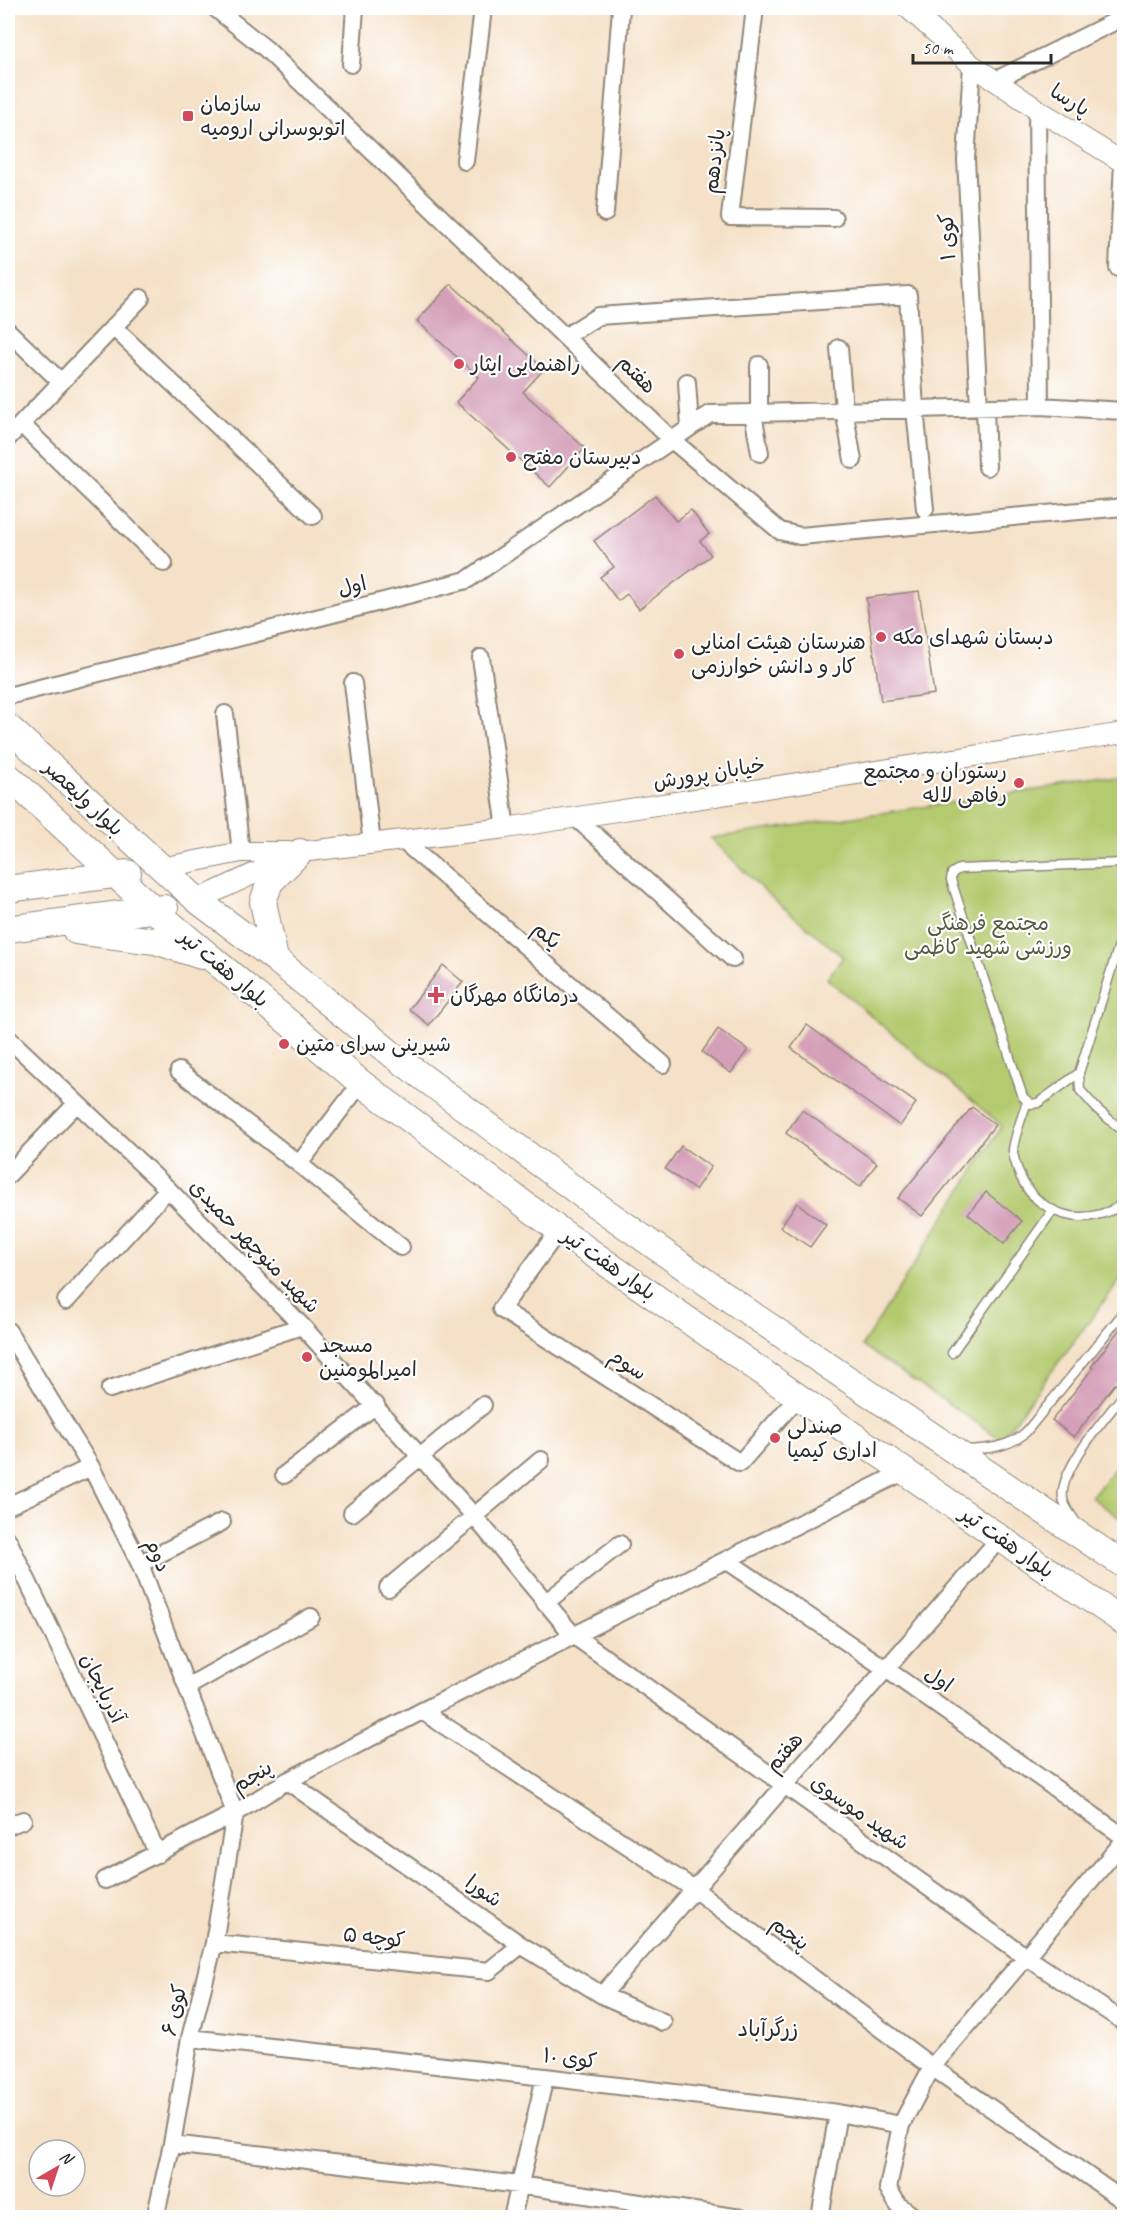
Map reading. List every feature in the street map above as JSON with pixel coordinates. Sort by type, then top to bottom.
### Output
[{"type":"main road","name":"بلوار ولیعصر","points":[[8,727],[161,868]]},
{"type":"main road","name":"بلوار ولیعصر","points":[[8,776],[117,875]]},
{"type":"main road","points":[[275,959],[263,902],[270,882],[300,852]]},
{"type":"main road","points":[[8,889],[161,868]]},
{"type":"main road","name":"بلوار هفت تیر","points":[[161,868],[197,900],[275,959],[393,1055],[585,1197],[754,1316],[1125,1565]]},
{"type":"main road","name":"بلوار هفت تیر","points":[[117,875],[154,910],[361,1083],[560,1230],[1000,1538],[1125,1622]]},
{"type":"main road","points":[[8,929],[154,910],[197,900]]},
{"type":"main road","points":[[37,927],[155,941],[217,961]]},
{"type":"main road","points":[[731,1350],[754,1316]]},
{"type":"street","name":"هفتم","points":[[215,8],[266,49],[672,440],[780,531],[800,536],[1125,507]]},
{"type":"street","points":[[351,64],[355,8]]},
{"type":"street","points":[[465,161],[483,8]]},
{"type":"street","points":[[605,213],[621,8]]},
{"type":"street","name":"پانزدهم","points":[[755,8],[730,217],[834,218]]},
{"type":"street","name":"پارسا","points":[[908,8],[972,64],[1037,109],[1124,162]]},
{"type":"street","points":[[996,80],[1125,17]]},
{"type":"street","name":"کوی ۱","points":[[972,64],[966,159],[987,467]]},
{"type":"street","points":[[1037,109],[1040,406]]},
{"type":"street","points":[[1118,268],[1124,162]]},
{"type":"street","points":[[566,336],[598,316],[908,295],[915,409],[925,509]]},
{"type":"street","points":[[8,438],[141,298]]},
{"type":"street","points":[[113,327],[313,516]]},
{"type":"street","points":[[8,331],[61,382]]},
{"type":"street","points":[[839,348],[844,410],[853,460]]},
{"type":"street","points":[[759,364],[756,413],[760,453]]},
{"type":"street","points":[[687,382],[690,428]]},
{"type":"street","name":"اول","points":[[8,696],[467,580],[710,414],[1040,406],[1125,411]]},
{"type":"street","points":[[21,424],[164,563]]},
{"type":"street","points":[[481,658],[506,828]]},
{"type":"street","points":[[353,683],[372,844]]},
{"type":"street","points":[[225,714],[241,852]]},
{"type":"street","name":"خیابان پرورش","points":[[161,868],[241,852],[300,852],[506,828],[1125,733]]},
{"type":"street","points":[[575,818],[733,959]]},
{"type":"street","name":"یکم","points":[[403,841],[663,1064]]},
{"type":"street","name":"خیابان پرورش","points":[[197,900],[300,852]]},
{"type":"street","name":"شهبد منوچهر حمیدی","points":[[8,1038],[168,1189],[302,1326],[376,1405],[475,1517],[573,1635]]},
{"type":"street","points":[[179,1071],[401,1247]]},
{"type":"street","points":[[299,1164],[361,1083]]},
{"type":"street","points":[[8,1175],[76,1104]]},
{"type":"street","points":[[66,1301],[168,1189]]},
{"type":"street","name":"سوم","points":[[560,1230],[501,1309],[740,1463],[798,1397]]},
{"type":"street","points":[[110,1389],[302,1326]]},
{"type":"street","name":"دوم","points":[[8,1331],[91,1467],[140,1564],[235,1813]]},
{"type":"street","points":[[284,1475],[376,1405]]},
{"type":"street","points":[[352,1514],[483,1405]]},
{"type":"street","points":[[388,1588],[541,1460]]},
{"type":"street","points":[[8,1506],[91,1467]]},
{"type":"street","name":"پنجم","points":[[105,1880],[235,1813],[287,1781],[422,1711],[905,1471]]},
{"type":"street","points":[[140,1564],[222,1522]]},
{"type":"street","name":"هفتم","points":[[602,1995],[1000,1538]]},
{"type":"street","name":"آذربایجان","points":[[8,1540],[158,1854]]},
{"type":"street","points":[[545,1603],[620,1544]]},
{"type":"street","name":"اول","points":[[726,1560],[886,1669],[1125,1839]]},
{"type":"street","points":[[187,1687],[311,1617]]},
{"type":"street","name":"شهید موسوی","points":[[573,1635],[1025,1956],[1125,2022]]},
{"type":"street","name":"پنجم","points":[[422,1711],[694,1889],[932,2067],[1125,2201]]},
{"type":"street","name":"شورا","points":[[287,1781],[521,1945],[602,1995],[663,2022]]},
{"type":"street","name":"کوی ۶","points":[[155,2217],[172,2144],[190,2038],[214,1943],[235,1813]]},
{"type":"street","points":[[915,2217],[898,2205],[888,2188],[901,2125],[932,2067],[1125,1839]]},
{"type":"street","name":"کوچه ۵","points":[[214,1943],[489,1971],[521,1945]]},
{"type":"street","name":"کوی ۱۰","points":[[190,2038],[545,2077],[838,2113],[901,2125]]},
{"type":"street","points":[[512,2217],[545,2077]]},
{"type":"street","points":[[820,2217],[838,2113]]},
{"type":"street","points":[[172,2144],[519,2185],[741,2217]]},
{"type":"lane","points":[[1079,1073],[1038,1103],[1031,1104],[1023,1097],[951,880],[952,873],[959,869],[1125,863]]},
{"type":"lane","points":[[1125,929],[1079,1073],[1080,1090],[1097,1109],[1125,1132]]},
{"type":"lane","points":[[1027,1102],[1013,1151],[1019,1176],[1030,1194],[1044,1206],[1069,1216],[1089,1217],[1118,1208],[1125,1201]]},
{"type":"lane","points":[[952,1353],[1053,1210]]},
{"type":"lane","points":[[954,1450],[991,1448],[1018,1439],[1125,1311]]},
{"type":"lane","points":[[1088,1541],[1063,1500],[1065,1481],[1072,1464],[1125,1394]]},
{"type":"green space","name":"مجتمع فرهنگی ورزشی شهید کاظمی","points":[[1124,777],[1124,1275],[1001,1439],[862,1346],[1002,1126],[827,979],[843,957],[766,893],[711,838]]},
{"type":"green space","points":[[1124,1457],[1124,1521],[1091,1497]]},
{"type":"building","points":[[451,284],[544,369],[523,392],[585,448],[550,487],[456,402],[479,377],[417,321]]},
{"type":"building","points":[[655,495],[676,521],[691,510],[709,534],[700,541],[711,555],[639,609],[627,594],[618,601],[600,577],[614,567],[594,541]]},
{"type":"building","points":[[919,591],[934,694],[881,701],[866,598]]},
{"type":"building","name":"درمانگاه مهرگان","points":[[443,965],[463,982],[429,1025],[409,1009]]},
{"type":"building","points":[[807,1025],[916,1103],[900,1126],[791,1048]]},
{"type":"building","points":[[718,1029],[748,1050],[731,1073],[702,1052]]},
{"type":"building","points":[[972,1107],[995,1125],[922,1216],[898,1198]]},
{"type":"building","points":[[802,1110],[877,1163],[860,1187],[786,1133]]},
{"type":"building","points":[[681,1146],[711,1167],[695,1190],[665,1169]]},
{"type":"building","points":[[986,1192],[1022,1221],[1004,1244],[968,1214]]},
{"type":"building","points":[[797,1203],[826,1225],[810,1247],[780,1227]]},
{"type":"building","points":[[1125,1322],[1125,1374],[1074,1437],[1052,1420],[1093,1368],[1091,1367]]},
{"type":"place","name":"سازمان اتوبوسرانی ارومیه","points":[[188,116]]},
{"type":"place","name":"راهنمایی ایثار","points":[[459,364]]},
{"type":"place","name":"دبیرستان مفتح","points":[[511,457]]},
{"type":"place","name":"دبستان شهدای مکه","points":[[881,637]]},
{"type":"place","name":"هنرستان هیئت امنایی کار و دانش خوارزمی","points":[[679,654]]},
{"type":"place","name":"رستوران و مجتمع رفاهی لاله","points":[[1019,783]]},
{"type":"place","name":"درمانگاه مهرگان","points":[[436,995]]},
{"type":"place","name":"شیرینی سرای متین","points":[[284,1044]]},
{"type":"place","name":"مسجد امیرالمومنین","points":[[307,1357]]},
{"type":"place","name":"صندلی اداری کیمیا","points":[[775,1438]]},
{"type":"district","name":"زرگرآباد","points":[[768,2028]]}]
